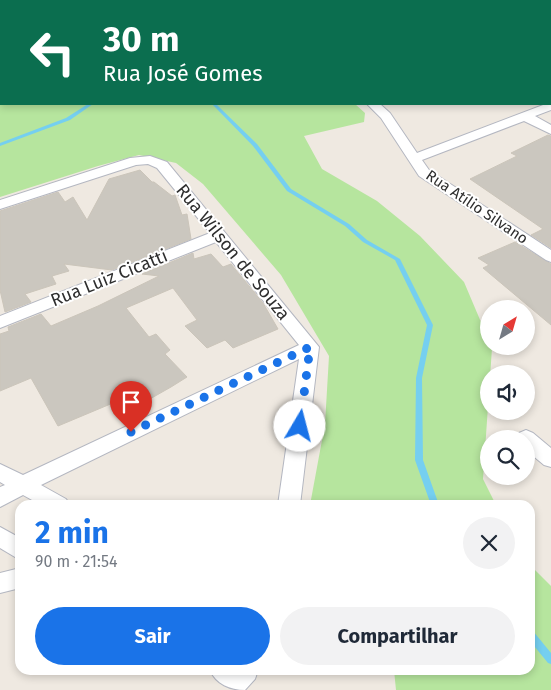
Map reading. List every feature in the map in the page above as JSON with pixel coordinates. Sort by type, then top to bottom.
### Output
[{"type":"street","name":"Rua Atílio Silvano","points":[[374,105],[386,116],[424,173],[551,257]]},
{"type":"street","points":[[415,158],[551,106]]},
{"type":"street","points":[[525,116],[551,130]]},
{"type":"street","name":"Rua Wilson de Souza","points":[[0,205],[136,161],[150,160],[162,165],[310,347]]},
{"type":"street","name":"Rua Luiz Cicatti","points":[[0,322],[219,234]]},
{"type":"street","points":[[0,498],[23,484],[310,347]]},
{"type":"street","points":[[290,500],[310,347]]},
{"type":"street","points":[[535,446],[551,459]]},
{"type":"street","points":[[0,472],[50,500]]},
{"type":"street","points":[[0,536],[15,546]]},
{"type":"street","points":[[0,583],[15,579]]},
{"type":"street","points":[[230,675],[239,680],[242,675]]},
{"type":"green space","points":[[0,105],[356,105],[365,113],[364,122],[304,136],[322,169],[377,201],[420,236],[464,282],[480,320],[480,355],[492,355],[491,365],[480,365],[480,420],[487,420],[486,430],[480,430],[480,485],[486,485],[494,500],[311,500],[325,424],[329,356],[281,275],[203,184],[176,163],[139,155],[0,197]]},
{"type":"green space","points":[[535,570],[551,586],[551,690],[396,690],[394,675],[535,675]]},
{"type":"building","points":[[548,135],[551,136],[551,248],[531,235],[543,229],[470,179],[517,156],[511,153]]},
{"type":"building","points":[[140,170],[152,182],[172,196],[175,195],[182,215],[187,214],[191,239],[112,270],[64,264],[69,271],[52,276],[56,284],[25,294],[31,302],[5,312],[0,290],[0,211],[58,192],[65,202],[73,197],[87,220],[109,179]]},
{"type":"building","points":[[515,242],[551,264],[551,325],[535,312],[535,300],[521,300],[483,268],[489,265],[478,258]]},
{"type":"building","points":[[193,253],[194,259],[211,254],[223,267],[231,264],[263,303],[278,329],[233,348],[225,340],[207,348],[185,326],[197,320],[173,288],[126,308],[149,337],[156,334],[170,350],[165,354],[187,377],[171,387],[134,408],[129,400],[121,402],[120,400],[58,426],[31,378],[0,391],[0,334],[9,331],[8,327],[41,314],[51,326],[98,306],[159,276],[142,274]]},
{"type":"waterway","points":[[0,145],[68,119],[89,105]]},
{"type":"waterway","points":[[215,105],[255,145],[289,190],[347,225],[365,241],[397,259],[430,325],[419,378],[419,460],[433,500]]},
{"type":"waterway","points":[[535,640],[551,660]]},
{"type":"route","points":[[131,432],[310,347],[300,426]]}]
